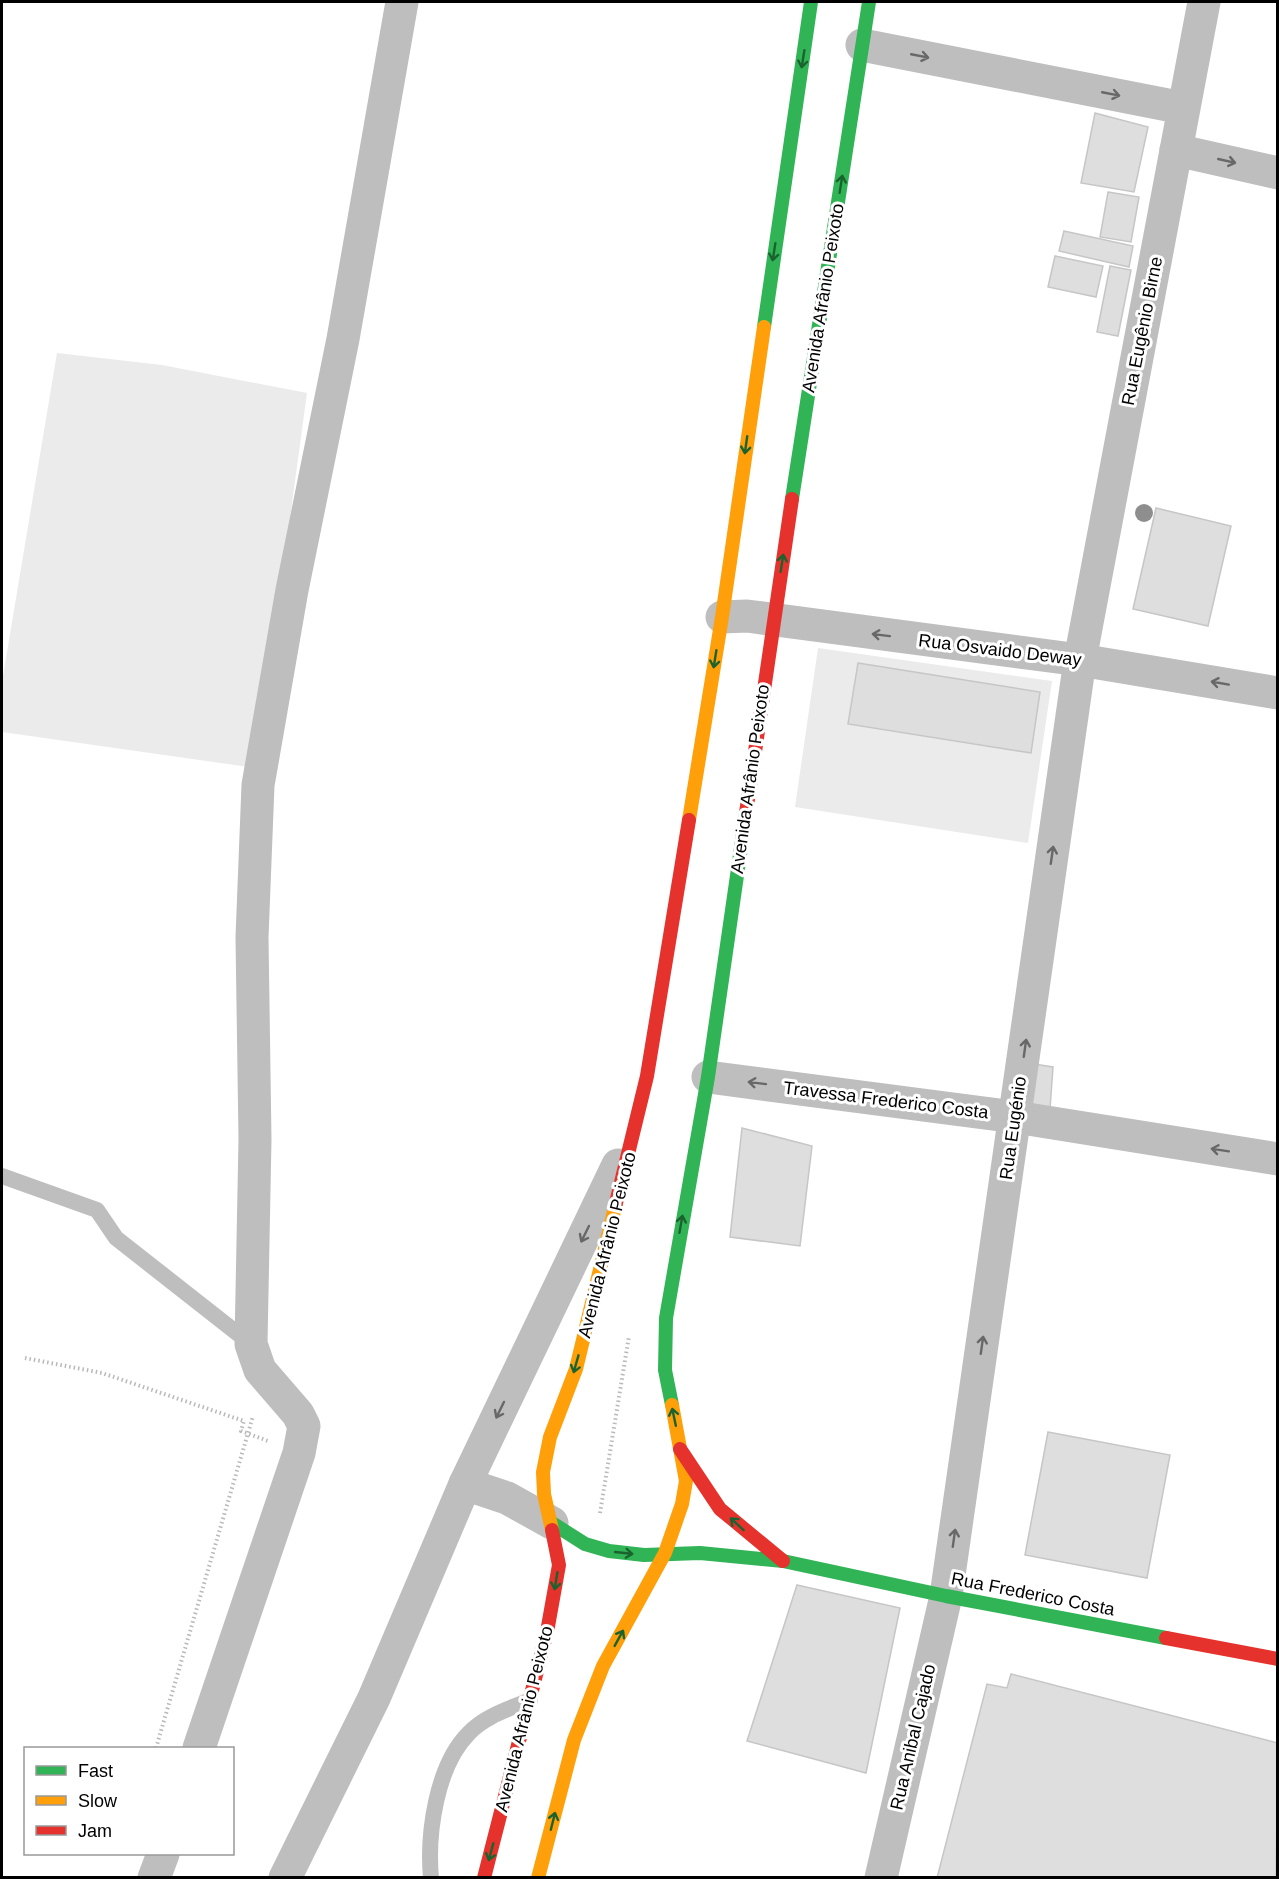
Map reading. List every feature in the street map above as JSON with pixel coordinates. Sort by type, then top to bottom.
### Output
[{"type":"main road","name":"Avenida Afrânio Peixoto","points":[[484,1878],[530,1700],[546,1632],[558,1565],[552,1523],[544,1494],[545,1460],[550,1437],[576,1369],[637,1125],[722,618],[812,2]]},
{"type":"main road","name":"Avenida Afrânio Peixoto","points":[[538,1878],[574,1740],[603,1666],[665,1553],[682,1504],[686,1481],[665,1370],[666,1318],[708,1077],[773,621],[869,2]]},
{"type":"main road","name":"Rua Frederico Costa","points":[[680,1449],[720,1509],[783,1561]]},
{"type":"main road","points":[[552,1523],[594,1548],[626,1553],[665,1553]]},
{"type":"main road","name":"Rua Frederico Costa","points":[[665,1553],[700,1553],[783,1561],[946,1596],[1278,1659]]},
{"type":"street","points":[[200,1747],[299,1453],[304,1426],[298,1414],[263,1374],[251,1344],[255,1139],[252,937],[258,784],[292,590],[343,339],[402,2]]},
{"type":"street","name":"Rua Eugênio Birne","points":[[1080,660],[1204,2]]},
{"type":"street","points":[[862,45],[1183,108]]},
{"type":"street","points":[[1176,150],[1278,173]]},
{"type":"street","name":"Rua Osvaido Deway","points":[[722,618],[747,616],[1080,660],[1278,693]]},
{"type":"street","name":"Rua Eugénio","points":[[946,1596],[1080,660]]},
{"type":"street","name":"Travessa Frederico Costa","points":[[708,1077],[1015,1117],[1278,1159]]},
{"type":"street","points":[[285,1878],[374,1698],[465,1484],[637,1125]]},
{"type":"street","points":[[465,1484],[507,1498],[552,1523]]},
{"type":"street","name":"Rua Anibal Cajado","points":[[881,1878],[946,1596]]},
{"type":"street","points":[[154,1878],[163,1855]]},
{"type":"lane","points":[[2,1176],[97,1210],[116,1238],[251,1344]]},
{"type":"lane","points":[[431,1878],[428,1849],[433,1817],[453,1753],[469,1733],[487,1718],[530,1700]]},
{"type":"path","points":[[25,1358],[102,1373],[244,1421],[241,1431],[299,1453]]},
{"type":"path","points":[[157,1747],[249,1434],[263,1374]]},
{"type":"shaded area","points":[[57,353],[162,365],[307,393],[256,768],[2,732],[2,682]]},
{"type":"shaded area","points":[[818,648],[1052,681],[1028,843],[795,807]]},
{"type":"building","points":[[1095,113],[1148,127],[1134,192],[1081,183]]},
{"type":"building","points":[[1108,192],[1139,197],[1131,242],[1100,237]]},
{"type":"building","points":[[1064,231],[1133,246],[1129,267],[1059,251]]},
{"type":"building","points":[[1055,256],[1103,266],[1096,297],[1048,287]]},
{"type":"building","points":[[1110,266],[1131,270],[1118,336],[1097,332]]},
{"type":"building","points":[[1156,508],[1231,526],[1208,626],[1133,609]]},
{"type":"building","points":[[858,663],[1040,692],[1031,753],[848,724]]},
{"type":"building","points":[[1034,1064],[1053,1067],[1050,1109],[1035,1107],[1028,1097]]},
{"type":"building","points":[[742,1128],[812,1146],[800,1246],[730,1237]]},
{"type":"building","points":[[1048,1432],[1170,1455],[1147,1578],[1025,1555]]},
{"type":"building","points":[[797,1585],[900,1608],[866,1773],[747,1741]]},
{"type":"building","points":[[1011,1674],[1278,1743],[1276,1878],[937,1878],[987,1684],[1007,1688]]},
{"type":"traffic: fast","points":[[764,327],[811,2]]},
{"type":"traffic: fast","points":[[792,499],[869,2]]},
{"type":"traffic: fast","points":[[672,1405],[665,1370],[666,1318],[708,1077],[746,813]]},
{"type":"traffic: fast","points":[[552,1523],[585,1544],[609,1551],[644,1555],[700,1553],[783,1561],[946,1596],[1166,1638]]},
{"type":"traffic: slow","points":[[689,820],[722,617],[764,327]]},
{"type":"traffic: slow","points":[[552,1530],[544,1494],[543,1472],[550,1437],[576,1369],[616,1203]]},
{"type":"traffic: slow","points":[[538,1878],[574,1740],[603,1666],[665,1553],[682,1504],[686,1481],[672,1405]]},
{"type":"traffic: jam","points":[[746,813],[792,499]]},
{"type":"traffic: jam","points":[[616,1203],[647,1076],[689,820]]},
{"type":"traffic: jam","points":[[680,1449],[720,1509],[783,1561]]},
{"type":"traffic: jam","points":[[484,1878],[547,1632],[559,1565],[552,1530]]},
{"type":"traffic: jam","points":[[1166,1638],[1278,1659]]}]
